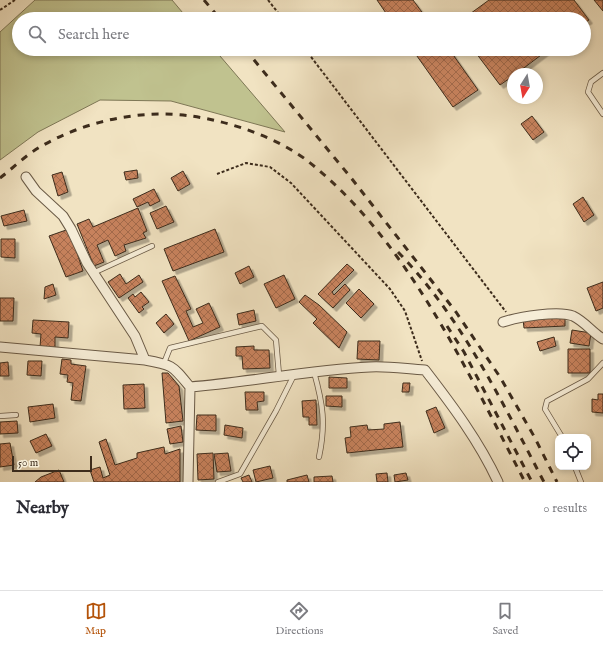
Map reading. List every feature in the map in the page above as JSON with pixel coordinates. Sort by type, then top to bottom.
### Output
[{"type":"street","points":[[26,177],[36,191],[62,216],[72,229],[93,273],[135,336],[145,360]]},
{"type":"street","points":[[507,321],[564,314],[574,316],[603,339]]},
{"type":"street","points":[[0,347],[145,360],[164,363],[173,367],[190,387],[188,482]]},
{"type":"street","points":[[190,387],[229,384],[295,373],[372,367],[425,370],[456,411],[490,463],[498,482]]},
{"type":"lane","points":[[603,73],[591,82],[588,92],[603,114]]},
{"type":"lane","points":[[93,273],[152,246]]},
{"type":"lane","points":[[164,363],[170,348],[262,326],[276,340],[279,375]]},
{"type":"lane","points":[[560,434],[545,408],[547,401],[588,379],[603,363]]},
{"type":"lane","points":[[314,372],[322,399],[324,435],[319,457]]},
{"type":"lane","points":[[218,482],[240,474],[276,412],[295,373]]},
{"type":"lane","points":[[0,416],[16,415]]},
{"type":"lane","points":[[576,470],[581,482]]},
{"type":"path","points":[[0,10],[15,0]]},
{"type":"path","points":[[268,0],[277,12]]},
{"type":"path","points":[[310,56],[507,321]]},
{"type":"path","points":[[217,174],[246,164],[270,167],[290,183],[390,289],[405,311],[425,370]]},
{"type":"green space","points":[[35,0],[172,0],[182,12],[22,12]]},
{"type":"green space","points":[[12,21],[12,56],[220,56],[285,132],[171,101],[100,100],[38,132],[0,160],[0,32]]},
{"type":"building","points":[[377,0],[413,0],[422,12],[385,12]]},
{"type":"building","points":[[489,0],[574,0],[583,12],[473,12]]},
{"type":"building","points":[[594,0],[603,0],[603,11]]},
{"type":"building","points":[[417,56],[454,56],[478,90],[453,107]]},
{"type":"building","points":[[478,56],[540,56],[524,68],[507,68],[507,80],[500,85]]},
{"type":"building","points":[[532,116],[544,132],[533,140],[521,124]]},
{"type":"building","points":[[137,170],[138,178],[126,180],[124,172]]},
{"type":"building","points":[[183,171],[190,184],[178,191],[171,178]]},
{"type":"building","points":[[62,172],[68,192],[58,196],[52,175]]},
{"type":"building","points":[[154,189],[160,201],[150,206],[148,202],[137,207],[133,199]]},
{"type":"building","points":[[583,197],[594,215],[584,222],[573,204]]},
{"type":"building","points":[[166,206],[174,222],[157,229],[150,213]]},
{"type":"building","points":[[138,208],[147,231],[143,233],[146,238],[124,245],[126,251],[115,256],[108,240],[97,245],[104,262],[94,266],[77,224],[89,219],[93,227]]},
{"type":"building","points":[[24,210],[27,221],[4,226],[1,216]]},
{"type":"building","points":[[69,229],[83,271],[66,277],[49,236]]},
{"type":"building","points":[[215,229],[224,252],[173,271],[164,249]]},
{"type":"building","points":[[1,239],[15,239],[15,258],[1,257]]},
{"type":"building","points":[[347,264],[354,270],[332,292],[334,295],[345,284],[350,290],[333,308],[318,294]]},
{"type":"building","points":[[249,266],[254,277],[240,284],[235,273]]},
{"type":"building","points":[[120,274],[126,284],[139,275],[143,282],[119,298],[108,282]]},
{"type":"building","points":[[284,275],[295,299],[276,308],[264,284]]},
{"type":"building","points":[[175,276],[191,309],[186,311],[193,327],[203,323],[196,309],[209,303],[220,327],[189,341],[162,281]]},
{"type":"building","points":[[603,282],[603,308],[596,311],[587,288]]},
{"type":"building","points":[[53,284],[56,295],[44,299],[45,287]]},
{"type":"building","points":[[359,289],[374,304],[361,318],[346,303]]},
{"type":"building","points":[[141,292],[149,302],[142,307],[144,309],[139,313],[128,298],[133,294],[135,297]]},
{"type":"building","points":[[305,295],[319,305],[347,332],[339,348],[313,323],[317,319],[299,302]]},
{"type":"building","points":[[0,298],[14,298],[13,321],[0,321]]},
{"type":"building","points":[[254,310],[256,321],[239,325],[237,314]]},
{"type":"building","points":[[166,314],[174,324],[164,333],[156,323]]},
{"type":"building","points":[[565,317],[565,326],[524,328],[523,319]]},
{"type":"building","points":[[33,320],[69,322],[68,338],[55,337],[55,348],[40,347],[41,334],[32,333]]},
{"type":"building","points":[[572,330],[591,333],[589,346],[570,343]]},
{"type":"building","points":[[554,337],[556,346],[540,351],[537,342]]},
{"type":"building","points":[[358,341],[380,341],[379,360],[357,359]]},
{"type":"building","points":[[254,346],[254,350],[269,350],[270,368],[243,369],[242,356],[236,356],[236,347]]},
{"type":"building","points":[[568,349],[590,349],[590,373],[568,373]]},
{"type":"building","points":[[62,359],[71,360],[71,364],[86,366],[81,401],[71,400],[73,383],[67,382],[68,375],[60,374]]},
{"type":"building","points":[[28,361],[42,361],[41,376],[27,375]]},
{"type":"building","points":[[8,362],[9,376],[0,376],[0,363]]},
{"type":"building","points":[[162,373],[168,373],[179,386],[183,421],[166,423]]},
{"type":"building","points":[[329,377],[347,378],[347,388],[329,388]]},
{"type":"building","points":[[403,383],[410,383],[409,392],[402,392]]},
{"type":"building","points":[[144,384],[145,408],[124,409],[123,385]]},
{"type":"building","points":[[245,392],[264,392],[264,401],[257,402],[258,410],[246,410]]},
{"type":"building","points":[[598,394],[603,394],[603,413],[592,412],[592,399],[598,400]]},
{"type":"building","points":[[326,396],[342,396],[342,407],[326,406]]},
{"type":"building","points":[[316,400],[317,425],[309,425],[309,417],[303,417],[302,401]]},
{"type":"building","points":[[53,404],[55,418],[30,422],[28,407]]},
{"type":"building","points":[[436,407],[445,428],[434,433],[426,411]]},
{"type":"building","points":[[197,415],[216,415],[216,431],[196,430]]},
{"type":"building","points":[[17,421],[18,433],[0,434],[0,422]]},
{"type":"building","points":[[400,422],[403,447],[347,453],[345,438],[351,437],[350,427],[367,425],[368,430],[384,429],[384,424]]},
{"type":"building","points":[[225,425],[243,428],[242,438],[224,435]]},
{"type":"building","points":[[181,426],[183,442],[170,444],[167,429]]},
{"type":"building","points":[[46,434],[52,446],[36,453],[30,441]]},
{"type":"building","points":[[106,439],[115,465],[137,458],[137,453],[164,447],[165,454],[180,449],[180,482],[94,482],[90,470],[100,467],[103,478],[110,475],[99,442]]},
{"type":"building","points":[[10,443],[14,465],[0,467],[0,444]]},
{"type":"building","points":[[213,453],[214,479],[198,480],[197,454]]},
{"type":"building","points":[[228,453],[231,471],[217,472],[214,454]]},
{"type":"building","points":[[270,466],[273,478],[256,482],[253,470]]},
{"type":"building","points":[[59,470],[64,482],[35,482],[41,477]]},
{"type":"building","points":[[387,473],[388,482],[377,482],[376,474]]},
{"type":"building","points":[[406,473],[408,480],[395,482],[394,475]]},
{"type":"building","points":[[249,475],[252,482],[243,482],[241,478]]},
{"type":"building","points":[[307,475],[309,482],[287,482],[287,480]]},
{"type":"building","points":[[332,476],[333,482],[314,482],[314,477]]},
{"type":"railway","points":[[204,0],[214,12]]},
{"type":"railway","points":[[251,56],[352,179],[456,312],[500,377],[535,438],[557,482]]},
{"type":"railway","points":[[0,178],[40,147],[75,130],[113,119],[152,114],[172,114],[206,118],[237,126],[268,138],[297,153],[344,194],[376,230],[406,269],[457,353],[525,482]]},
{"type":"railway","points":[[398,252],[421,278],[461,333],[496,391],[544,482]]},
{"type":"railway","points":[[447,326],[464,352],[532,482]]}]
